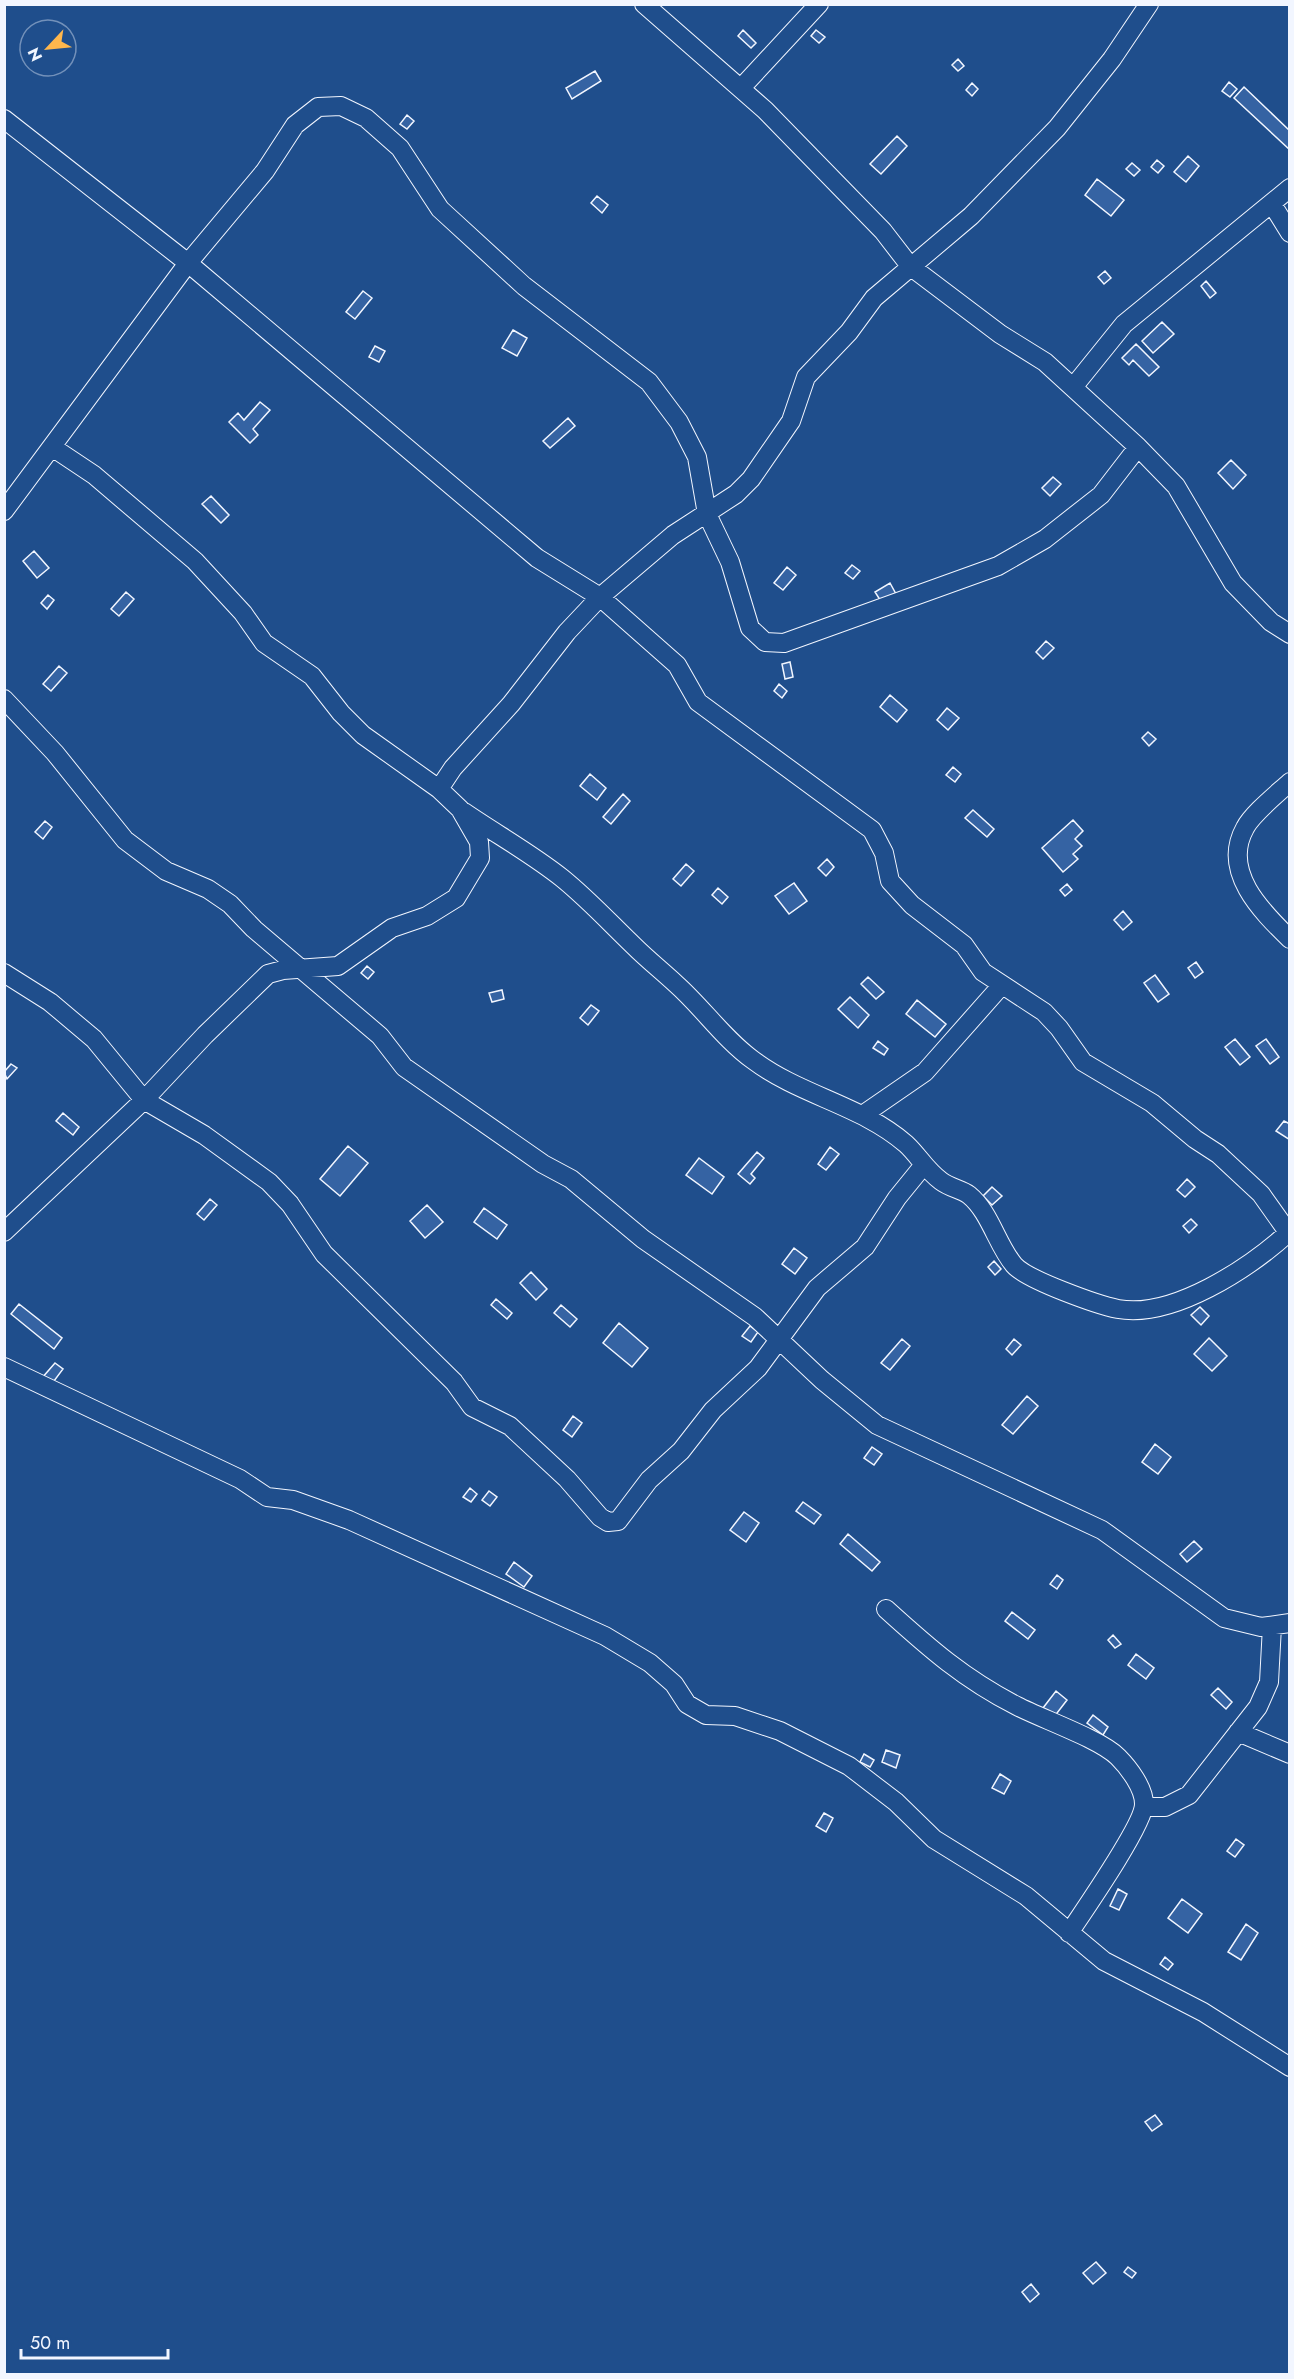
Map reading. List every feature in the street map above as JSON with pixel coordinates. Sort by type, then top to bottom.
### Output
[{"type":"street","points":[[644,4],[715,69],[741,88],[883,231],[910,266],[1000,334],[1045,362],[1074,386],[1138,447],[1176,486],[1233,584],[1271,622],[1290,634]]},
{"type":"street","points":[[741,88],[819,4]]},
{"type":"street","points":[[439,789],[453,768],[511,704],[567,632],[600,597],[673,535],[736,494],[751,479],[791,421],[806,378],[849,332],[874,298],[971,216],[1057,128],[1112,59],[1149,4]]},
{"type":"street","points":[[4,511],[188,263],[265,171],[295,125],[318,106],[341,106],[366,117],[399,148],[440,209],[524,286],[649,382],[680,422],[697,457],[707,514],[730,562],[750,628],[765,642],[784,643],[998,566],[1045,539],[1101,495],[1138,447]]},
{"type":"street","points":[[4,119],[188,263],[537,558],[600,597],[677,665],[698,702],[872,830],[884,853],[890,881],[912,905],[964,945],[983,972],[1001,986],[1044,1012],[1059,1028],[1083,1062],[1152,1103],[1218,1154],[1261,1194],[1289,1234],[1262,1256],[1186,1298],[1158,1308],[1119,1309],[1049,1285],[1015,1266],[994,1229],[969,1196],[944,1184],[923,1166],[908,1146],[864,1114],[790,1084],[750,1059],[723,1034],[697,1003],[562,878],[460,809],[439,789],[363,735],[341,713],[312,676],[264,643],[226,593],[188,555],[94,475],[52,447]]},
{"type":"street","points":[[1074,386],[1124,324],[1200,258],[1236,235],[1290,188]]},
{"type":"street","points":[[1272,204],[1290,233]]},
{"type":"street","points":[[4,699],[54,753],[125,840],[166,871],[208,889],[230,904],[301,969],[380,1036],[404,1067],[543,1164],[571,1179],[643,1239],[755,1317],[822,1380],[877,1425],[1102,1530],[1224,1618],[1261,1628],[1281,1624],[1269,1682],[1257,1707],[1189,1795],[1165,1807],[1144,1807]]},
{"type":"street","points":[[1290,782],[1245,828],[1236,860],[1239,875],[1268,918],[1290,939]]},
{"type":"street","points":[[4,1232],[144,1100],[205,1035],[268,974],[282,970],[338,966],[392,928],[428,916],[456,898],[480,858],[478,842],[460,809]]},
{"type":"street","points":[[4,973],[50,1002],[94,1039],[144,1100],[204,1135],[269,1182],[290,1204],[324,1254],[454,1383],[472,1407],[510,1426],[567,1479],[600,1517],[608,1522],[618,1521],[649,1480],[681,1451],[713,1410],[758,1368],[817,1288],[865,1247],[897,1198],[923,1166]]},
{"type":"street","points":[[864,1114],[925,1071],[1001,986]]},
{"type":"street","points":[[4,1368],[240,1479],[267,1497],[293,1500],[349,1520],[605,1636],[650,1663],[674,1684],[687,1704],[706,1715],[735,1716],[780,1731],[849,1766],[896,1802],[934,1839],[1026,1896],[1104,1961],[1203,2012],[1290,2067]]},
{"type":"street","points":[[886,1609],[943,1661],[982,1687],[1118,1756],[1135,1778],[1143,1795],[1144,1807],[1126,1844],[1069,1933]]},
{"type":"street","points":[[1238,1732],[1290,1754]]},
{"type":"building","points":[[743,30],[756,43],[751,48],[738,36]]},
{"type":"building","points":[[816,30],[825,37],[819,43],[811,36]]},
{"type":"building","points":[[958,59],[964,66],[958,71],[952,65]]},
{"type":"building","points":[[595,71],[601,81],[572,99],[566,88]]},
{"type":"building","points":[[1229,82],[1237,89],[1230,97],[1222,91]]},
{"type":"building","points":[[972,83],[978,89],[972,96],[966,90]]},
{"type":"building","points":[[1244,87],[1290,131],[1290,150],[1234,98]]},
{"type":"building","points":[[407,115],[414,121],[407,129],[400,124]]},
{"type":"building","points":[[897,136],[907,146],[881,174],[870,164]]},
{"type":"building","points":[[1188,156],[1199,166],[1186,182],[1174,172]]},
{"type":"building","points":[[1157,160],[1164,166],[1158,173],[1151,167]]},
{"type":"building","points":[[1132,163],[1140,170],[1134,176],[1126,169]]},
{"type":"building","points":[[1097,179],[1124,200],[1111,216],[1085,195]]},
{"type":"building","points":[[597,196],[608,205],[602,213],[591,203]]},
{"type":"building","points":[[1105,271],[1111,278],[1104,284],[1098,277]]},
{"type":"building","points":[[1206,281],[1216,293],[1210,298],[1201,286]]},
{"type":"building","points":[[363,291],[372,298],[355,319],[346,312]]},
{"type":"building","points":[[1162,322],[1174,334],[1153,353],[1142,341]]},
{"type":"building","points":[[513,330],[527,338],[517,356],[502,348]]},
{"type":"building","points":[[1136,344],[1159,367],[1149,376],[1133,360],[1129,365],[1122,358]]},
{"type":"building","points":[[375,346],[385,351],[379,362],[369,357]]},
{"type":"building","points":[[260,402],[270,410],[253,429],[258,435],[250,443],[229,422],[238,413],[244,420]]},
{"type":"building","points":[[568,418],[575,426],[550,448],[543,441]]},
{"type":"building","points":[[1231,460],[1246,475],[1233,489],[1218,473]]},
{"type":"building","points":[[1053,477],[1061,484],[1050,496],[1042,488]]},
{"type":"building","points":[[211,496],[229,515],[221,523],[202,504]]},
{"type":"building","points":[[34,551],[49,568],[37,578],[23,561]]},
{"type":"building","points":[[852,565],[860,571],[853,579],[845,573]]},
{"type":"building","points":[[787,567],[796,575],[783,590],[774,583]]},
{"type":"building","points":[[890,583],[896,594],[882,603],[875,592]]},
{"type":"building","points":[[126,592],[134,599],[119,616],[111,609]]},
{"type":"building","points":[[48,595],[54,600],[47,609],[41,603]]},
{"type":"building","points":[[1046,641],[1054,648],[1043,659],[1036,652]]},
{"type":"building","points":[[790,662],[793,677],[785,679],[782,664]]},
{"type":"building","points":[[59,666],[67,673],[51,691],[43,684]]},
{"type":"building","points":[[779,684],[787,691],[782,698],[774,691]]},
{"type":"building","points":[[890,695],[907,710],[897,722],[880,707]]},
{"type":"building","points":[[947,708],[959,718],[948,730],[937,720]]},
{"type":"building","points":[[1148,732],[1156,739],[1149,746],[1142,738]]},
{"type":"building","points":[[953,767],[961,774],[955,782],[946,775]]},
{"type":"building","points":[[590,774],[606,788],[597,800],[580,786]]},
{"type":"building","points":[[623,794],[630,801],[611,824],[603,817]]},
{"type":"building","points":[[973,810],[994,829],[987,837],[965,818]]},
{"type":"building","points":[[1073,820],[1083,831],[1075,839],[1082,846],[1073,854],[1078,859],[1063,872],[1042,848]]},
{"type":"building","points":[[45,821],[52,827],[43,839],[35,832]]},
{"type":"building","points":[[827,859],[834,867],[826,876],[818,868]]},
{"type":"building","points":[[686,864],[694,871],[681,886],[673,879]]},
{"type":"building","points":[[794,883],[807,901],[789,914],[775,896]]},
{"type":"building","points":[[1067,884],[1072,890],[1065,896],[1060,890]]},
{"type":"building","points":[[718,888],[728,897],[722,904],[712,895]]},
{"type":"building","points":[[1123,911],[1132,922],[1123,930],[1114,920]]},
{"type":"building","points":[[1196,962],[1203,972],[1195,978],[1188,968]]},
{"type":"building","points":[[367,966],[374,972],[368,979],[361,973]]},
{"type":"building","points":[[1155,975],[1169,994],[1158,1002],[1144,983]]},
{"type":"building","points":[[868,977],[884,992],[876,999],[861,984]]},
{"type":"building","points":[[502,990],[504,999],[492,1002],[489,993]]},
{"type":"building","points":[[850,997],[869,1015],[858,1028],[838,1009]]},
{"type":"building","points":[[917,1000],[946,1024],[935,1037],[906,1014]]},
{"type":"building","points":[[591,1005],[599,1011],[588,1025],[580,1018]]},
{"type":"building","points":[[1235,1039],[1250,1057],[1240,1065],[1225,1047]]},
{"type":"building","points":[[1266,1039],[1279,1057],[1270,1064],[1256,1046]]},
{"type":"building","points":[[878,1041],[888,1049],[884,1055],[873,1048]]},
{"type":"building","points":[[11,1064],[17,1068],[7,1079],[4,1072]]},
{"type":"building","points":[[63,1113],[79,1127],[73,1135],[56,1121]]},
{"type":"building","points":[[1284,1121],[1290,1124],[1290,1140],[1276,1131]]},
{"type":"building","points":[[348,1146],[368,1163],[340,1196],[320,1179]]},
{"type":"building","points":[[830,1147],[839,1154],[826,1170],[818,1164]]},
{"type":"building","points":[[757,1152],[764,1158],[751,1174],[755,1178],[750,1184],[738,1174]]},
{"type":"building","points":[[699,1158],[724,1177],[712,1194],[686,1175]]},
{"type":"building","points":[[1187,1179],[1195,1187],[1185,1197],[1177,1190]]},
{"type":"building","points":[[992,1187],[1002,1196],[992,1205],[983,1196]]},
{"type":"building","points":[[210,1199],[217,1205],[204,1220],[197,1214]]},
{"type":"building","points":[[427,1205],[443,1222],[425,1238],[410,1221]]},
{"type":"building","points":[[484,1208],[507,1225],[497,1239],[474,1222]]},
{"type":"building","points":[[1191,1219],[1197,1225],[1189,1233],[1183,1226]]},
{"type":"building","points":[[794,1248],[807,1258],[795,1274],[782,1264]]},
{"type":"building","points":[[994,1261],[1001,1269],[995,1275],[988,1267]]},
{"type":"building","points":[[531,1272],[547,1289],[536,1300],[520,1283]]},
{"type":"building","points":[[496,1299],[512,1313],[507,1319],[491,1305]]},
{"type":"building","points":[[19,1304],[62,1338],[54,1349],[11,1314]]},
{"type":"building","points":[[561,1305],[577,1319],[570,1327],[554,1313]]},
{"type":"building","points":[[1200,1307],[1209,1316],[1201,1325],[1191,1315]]},
{"type":"building","points":[[619,1323],[648,1348],[632,1367],[603,1343]]},
{"type":"building","points":[[750,1326],[758,1332],[751,1342],[742,1336]]},
{"type":"building","points":[[1209,1338],[1227,1356],[1212,1371],[1194,1354]]},
{"type":"building","points":[[902,1339],[910,1346],[890,1370],[881,1363]]},
{"type":"building","points":[[1014,1339],[1021,1345],[1012,1355],[1006,1349]]},
{"type":"building","points":[[55,1363],[63,1369],[51,1385],[42,1378]]},
{"type":"building","points":[[1027,1396],[1038,1406],[1013,1434],[1002,1425]]},
{"type":"building","points":[[573,1416],[582,1423],[572,1437],[563,1430]]},
{"type":"building","points":[[1155,1444],[1171,1457],[1158,1474],[1142,1462]]},
{"type":"building","points":[[872,1447],[882,1454],[874,1465],[864,1458]]},
{"type":"building","points":[[470,1488],[477,1494],[471,1502],[463,1497]]},
{"type":"building","points":[[489,1491],[497,1497],[490,1506],[482,1500]]},
{"type":"building","points":[[803,1502],[821,1515],[814,1524],[796,1511]]},
{"type":"building","points":[[744,1512],[759,1523],[746,1542],[730,1530]]},
{"type":"building","points":[[848,1534],[880,1562],[872,1571],[840,1544]]},
{"type":"building","points":[[1194,1541],[1202,1549],[1187,1562],[1180,1554]]},
{"type":"building","points":[[514,1562],[532,1576],[524,1587],[506,1574]]},
{"type":"building","points":[[1057,1575],[1063,1580],[1057,1589],[1050,1584]]},
{"type":"building","points":[[1012,1612],[1035,1630],[1028,1639],[1005,1621]]},
{"type":"building","points":[[1113,1635],[1121,1644],[1115,1648],[1108,1640]]},
{"type":"building","points":[[1136,1654],[1154,1668],[1146,1679],[1128,1665]]},
{"type":"building","points":[[1218,1688],[1232,1702],[1226,1709],[1211,1695]]},
{"type":"building","points":[[1056,1691],[1067,1700],[1054,1717],[1043,1708]]},
{"type":"building","points":[[1093,1715],[1108,1727],[1103,1735],[1087,1723]]},
{"type":"building","points":[[886,1750],[900,1755],[896,1768],[882,1762]]},
{"type":"building","points":[[864,1754],[874,1760],[870,1767],[860,1762]]},
{"type":"building","points":[[1000,1774],[1011,1781],[1004,1794],[992,1788]]},
{"type":"building","points":[[824,1813],[833,1818],[826,1832],[816,1826]]},
{"type":"building","points":[[1236,1839],[1244,1845],[1235,1857],[1227,1851]]},
{"type":"building","points":[[1118,1889],[1127,1894],[1119,1910],[1110,1906]]},
{"type":"building","points":[[1182,1899],[1202,1914],[1188,1933],[1168,1918]]},
{"type":"building","points":[[1246,1924],[1258,1933],[1241,1960],[1228,1952]]},
{"type":"building","points":[[1165,1957],[1173,1964],[1168,1970],[1160,1964]]},
{"type":"building","points":[[1155,2115],[1162,2124],[1152,2131],[1145,2122]]},
{"type":"building","points":[[1096,2262],[1106,2273],[1093,2284],[1083,2273]]},
{"type":"building","points":[[1128,2267],[1136,2273],[1132,2278],[1124,2272]]},
{"type":"building","points":[[1031,2284],[1039,2294],[1030,2302],[1022,2292]]}]
